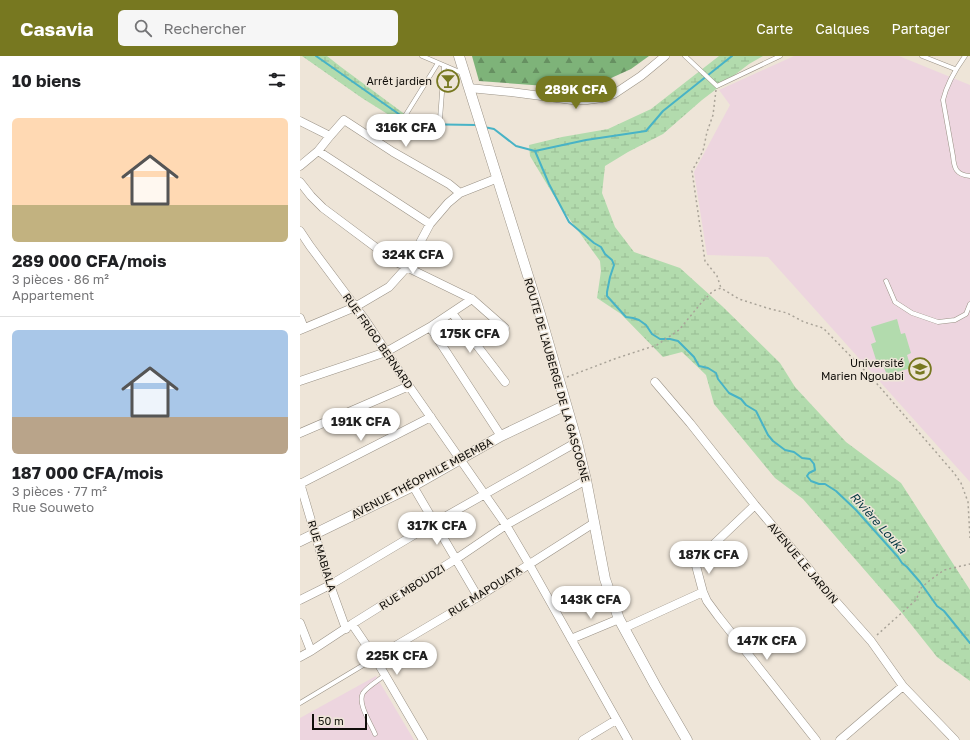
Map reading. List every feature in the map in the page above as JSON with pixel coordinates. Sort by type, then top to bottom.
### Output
[{"type":"street","name":"ROUTE DE L'AUBERGE DE LA GASCOGNE","points":[[459,56],[540,314],[577,442],[586,480],[605,579],[619,619],[687,740]]},
{"type":"street","points":[[469,88],[572,100],[602,98],[614,94],[640,76],[664,56]]},
{"type":"street","points":[[300,166],[318,151],[343,120],[345,120],[393,152],[449,184],[460,193]]},
{"type":"street","points":[[300,121],[330,136]]},
{"type":"street","points":[[318,151],[430,224]]},
{"type":"street","points":[[300,318],[302,329],[355,308],[389,287],[407,268],[430,224],[448,203],[460,193],[498,178]]},
{"type":"street","points":[[300,182],[323,208],[394,261],[472,299],[505,328]]},
{"type":"street","name":"RUE FRIGO BERNARD","points":[[300,230],[310,246],[366,321],[409,386],[506,525],[628,740]]},
{"type":"street","points":[[300,381],[386,352],[430,327],[472,299]]},
{"type":"street","points":[[452,313],[505,382]]},
{"type":"street","points":[[430,327],[501,436]]},
{"type":"street","name":"AVENUE LE JARDIN","points":[[655,382],[690,423],[754,505],[871,641],[903,686],[955,740]]},
{"type":"street","points":[[300,434],[409,386]]},
{"type":"street","name":"AVENUE THÉOPHILE MBEMBA","points":[[300,541],[412,486],[501,436],[566,405]]},
{"type":"street","points":[[300,484],[431,417]]},
{"type":"street","points":[[300,600],[330,585],[434,523],[577,442]]},
{"type":"street","name":"RUE MBOUDZI","points":[[300,656],[311,651],[456,559],[506,525],[586,480]]},
{"type":"street","name":"RUE MABIALA","points":[[300,484],[330,585],[349,626],[375,658],[423,740]]},
{"type":"street","points":[[412,486],[478,596]]},
{"type":"street","points":[[754,505],[695,562],[707,601],[816,740]]},
{"type":"street","name":"RUE MAPOUATA","points":[[375,658],[478,596],[594,523]]},
{"type":"street","points":[[624,628],[703,592]]},
{"type":"street","points":[[571,639],[619,619]]},
{"type":"street","points":[[300,623],[311,651]]},
{"type":"street","points":[[840,740],[903,686]]},
{"type":"street","points":[[582,740],[616,720]]},
{"type":"lane","points":[[422,56],[465,74]]},
{"type":"lane","points":[[685,56],[717,86],[780,56]]},
{"type":"lane","points":[[922,56],[955,69]]},
{"type":"lane","points":[[965,56],[949,80],[943,100],[954,166],[957,171],[964,176],[970,176]]},
{"type":"lane","points":[[405,116],[438,63]]},
{"type":"lane","points":[[440,119],[444,66]]},
{"type":"lane","points":[[886,281],[895,302],[912,313],[938,322],[955,320],[966,314],[970,304]]},
{"type":"lane","points":[[300,703],[375,658]]},
{"type":"lane","points":[[375,734],[361,704],[361,698],[364,692],[385,675]]},
{"type":"path","points":[[717,86],[713,115],[707,132],[703,151],[692,171],[705,262],[717,276],[721,288],[739,299],[787,313],[804,322],[823,328],[850,355],[872,378],[961,483],[968,502],[970,538]]},
{"type":"path","points":[[559,380],[617,358],[657,345],[679,330],[713,291],[721,288]]},
{"type":"path","points":[[871,641],[916,600],[922,588],[929,581],[944,570],[970,564]]},
{"type":"shaded area","name":"Université Marien Ngouabi","points":[[794,56],[899,56],[970,85],[970,482],[768,257],[707,255],[694,172],[730,105],[719,90]]},
{"type":"shaded area","points":[[376,676],[414,740],[300,740],[300,718]]},
{"type":"green space","points":[[302,56],[327,56],[414,121],[433,120],[434,132],[405,125],[362,98]]},
{"type":"green space","points":[[472,56],[649,56],[631,69],[587,89],[479,81]]},
{"type":"green space","points":[[719,56],[763,56],[749,64],[702,100],[663,134],[605,166],[602,193],[615,227],[634,252],[680,268],[722,306],[780,363],[795,387],[846,442],[901,483],[970,590],[970,681],[937,657],[902,613],[803,499],[775,478],[714,404],[706,375],[682,352],[663,357],[621,314],[597,298],[601,271],[600,261],[560,206],[530,156],[529,145],[562,137],[608,129],[651,109]]},
{"type":"green space","points":[[897,319],[901,334],[905,333],[911,353],[907,355],[911,368],[887,375],[883,365],[878,366],[871,344],[876,342],[871,327]]},
{"type":"waterway","name":"Rivière Louka","points":[[316,56],[413,124],[476,125]]},
{"type":"waterway","points":[[535,151],[586,140],[646,131],[663,111],[732,56]]},
{"type":"waterway","name":"Rivière Louka","points":[[484,127],[494,129],[516,146],[535,151],[549,184],[569,222],[601,247],[605,254],[612,260],[614,265],[610,277],[607,296],[626,317],[639,320],[646,325],[652,334],[660,339],[678,341],[694,357],[699,366],[708,368],[716,373],[718,379],[729,393],[741,399],[746,405],[756,411],[768,435],[773,441],[785,450],[794,452],[802,458],[810,459],[814,464],[815,470],[807,476],[811,481],[819,484],[825,484],[836,491],[856,510],[920,582],[937,606],[944,611],[970,643]]},
{"type":"place","name":"Arrêt jardien","points":[[448,81]]},
{"type":"place","name":"Université Marien Ngouabi","points":[[920,369]]}]
